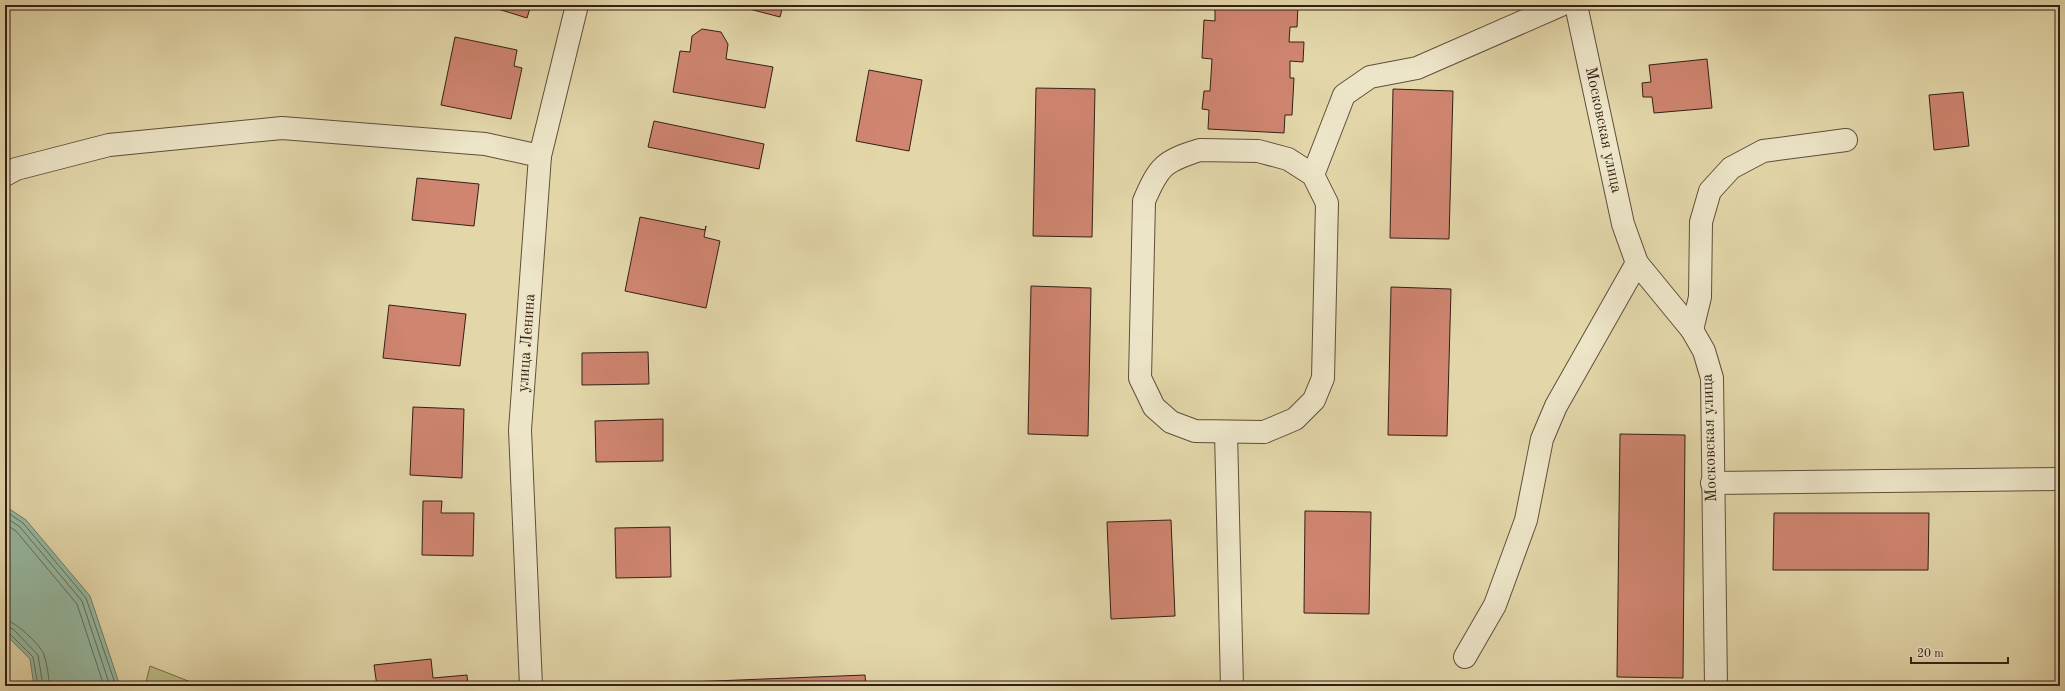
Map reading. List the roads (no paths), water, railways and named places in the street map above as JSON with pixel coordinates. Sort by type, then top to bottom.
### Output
[{"type":"street","name":"улица Ленина","points":[[531,686],[520,430],[540,156],[577,5]]},
{"type":"street","points":[[1313,175],[1344,96],[1370,77],[1417,68],[1561,5]]},
{"type":"street","name":"Московская улица","points":[[1576,5],[1623,224],[1637,263],[1692,330],[1704,351],[1712,378],[1712,483],[1716,686]]},
{"type":"street","points":[[5,175],[16,169],[109,145],[282,128],[485,144],[540,156]]},
{"type":"street","points":[[1692,330],[1700,298],[1700,222],[1710,191],[1730,168],[1763,151],[1846,140]]},
{"type":"street","points":[[1200,150],[1258,151],[1288,159],[1313,175],[1327,203],[1323,378],[1314,400],[1295,419],[1264,432],[1226,432],[1195,431],[1171,422],[1154,408],[1140,378],[1144,200],[1155,175],[1174,158],[1200,150]]},
{"type":"street","points":[[1465,657],[1494,605],[1526,520],[1542,439],[1556,406],[1637,263]]},
{"type":"street","points":[[1226,432],[1232,686]]},
{"type":"street","points":[[1712,483],[2060,479]]},
{"type":"water","points":[[5,506],[26,520],[90,596],[120,686],[34,686],[30,659],[5,634]]}]
